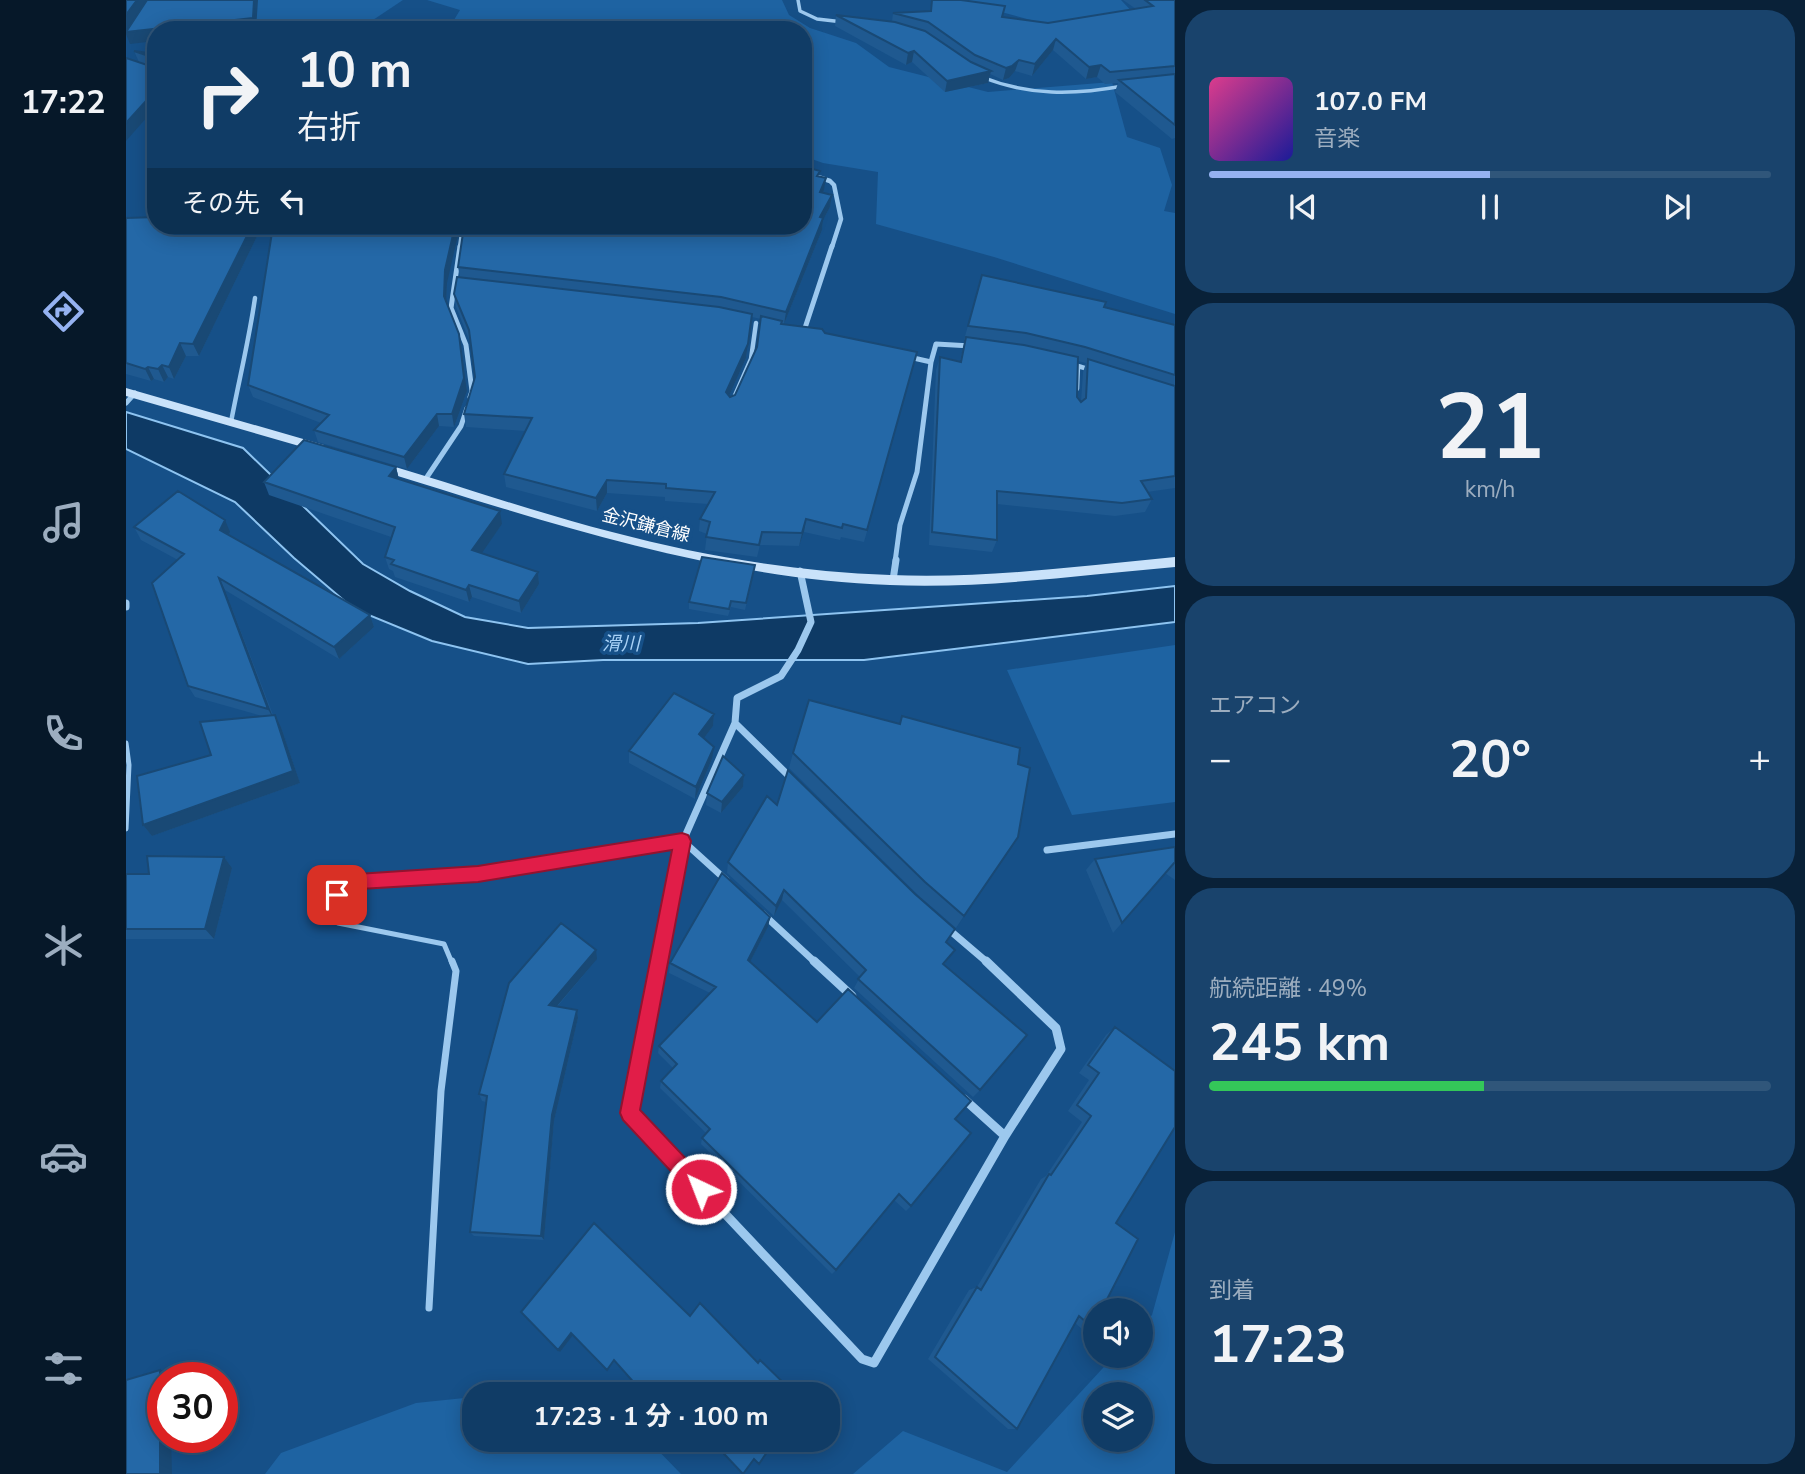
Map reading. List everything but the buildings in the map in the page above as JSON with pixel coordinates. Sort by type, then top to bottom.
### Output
[{"type":"main road","points":[[129,396],[334,452]]},
{"type":"main road","name":"金沢鎌倉線","points":[[360,460],[583,528],[690,555],[800,571],[893,580],[953,581],[1175,562]]},
{"type":"street","points":[[802,334],[841,219],[834,185],[812,175]]},
{"type":"street","points":[[425,480],[461,426],[472,391],[466,345],[451,308],[452,284],[461,235]]},
{"type":"street","points":[[452,284],[465,285]]},
{"type":"street","points":[[743,321],[767,326]]},
{"type":"street","points":[[791,332],[815,337]]},
{"type":"street","points":[[893,580],[900,525],[917,472],[930,362],[936,344],[981,348]]},
{"type":"street","points":[[905,356],[930,362]]},
{"type":"street","points":[[1067,364],[1078,366]]},
{"type":"street","points":[[800,571],[811,622],[782,676],[759,688],[744,691],[737,698],[735,723],[682,841],[630,1113],[862,1359],[874,1363],[1005,1136],[1061,1049],[1056,1028],[1010,982],[943,925]]},
{"type":"street","points":[[735,723],[795,782]]},
{"type":"street","points":[[1047,850],[1175,834]]},
{"type":"street","points":[[682,841],[733,887]]},
{"type":"street","points":[[753,905],[864,1007]]},
{"type":"street","points":[[955,1090],[1005,1136]]},
{"type":"lane","points":[[798,0],[800,11],[817,19],[849,22]]},
{"type":"lane","points":[[975,73],[1009,87],[1063,94],[1125,85]]},
{"type":"lane","points":[[231,422],[241,368],[248,351],[255,298]]},
{"type":"lane","points":[[730,406],[751,359],[756,323]]},
{"type":"lane","points":[[1076,399],[1078,366],[1102,374]]},
{"type":"lane","points":[[126,743],[129,765],[126,829]]},
{"type":"lane","points":[[429,1308],[440,1091],[456,971],[444,944],[338,923],[332,906],[337,895],[357,881],[478,874],[682,841]]},
{"type":"shaded area","points":[[242,0],[403,0],[372,21],[237,21]]},
{"type":"shaded area","points":[[427,0],[782,0],[789,15],[799,21],[453,21],[460,10]]},
{"type":"shaded area","points":[[957,0],[1121,0],[1138,18],[1053,26]]},
{"type":"shaded area","points":[[812,29],[856,43],[889,67],[988,92],[1112,82],[1127,137],[1160,148],[1172,185],[1164,211],[1175,213],[1175,314],[994,257],[876,224],[878,172],[812,159]]},
{"type":"shaded area","points":[[1175,645],[1175,802],[1072,815],[1007,670]]},
{"type":"shaded area","points":[[1175,1232],[1175,1474],[853,1474],[903,1431],[1007,1472],[1083,1390],[1083,1452],[1153,1452],[1153,1382],[1090,1382],[1103,1368],[1153,1368],[1153,1311]]},
{"type":"shaded area","points":[[462,1398],[462,1452],[660,1452],[681,1474],[265,1474],[281,1453],[416,1403]]},
{"type":"water","name":"滑川","points":[[126,412],[243,448],[363,564],[410,591],[465,617],[528,628],[698,623],[1087,596],[1175,586],[1175,622],[864,660],[603,660],[528,664],[432,641],[354,609],[294,558],[235,502],[126,449]]},
{"type":"route","points":[[337,895],[357,881],[478,874],[682,841],[630,1113],[701,1189]]}]
